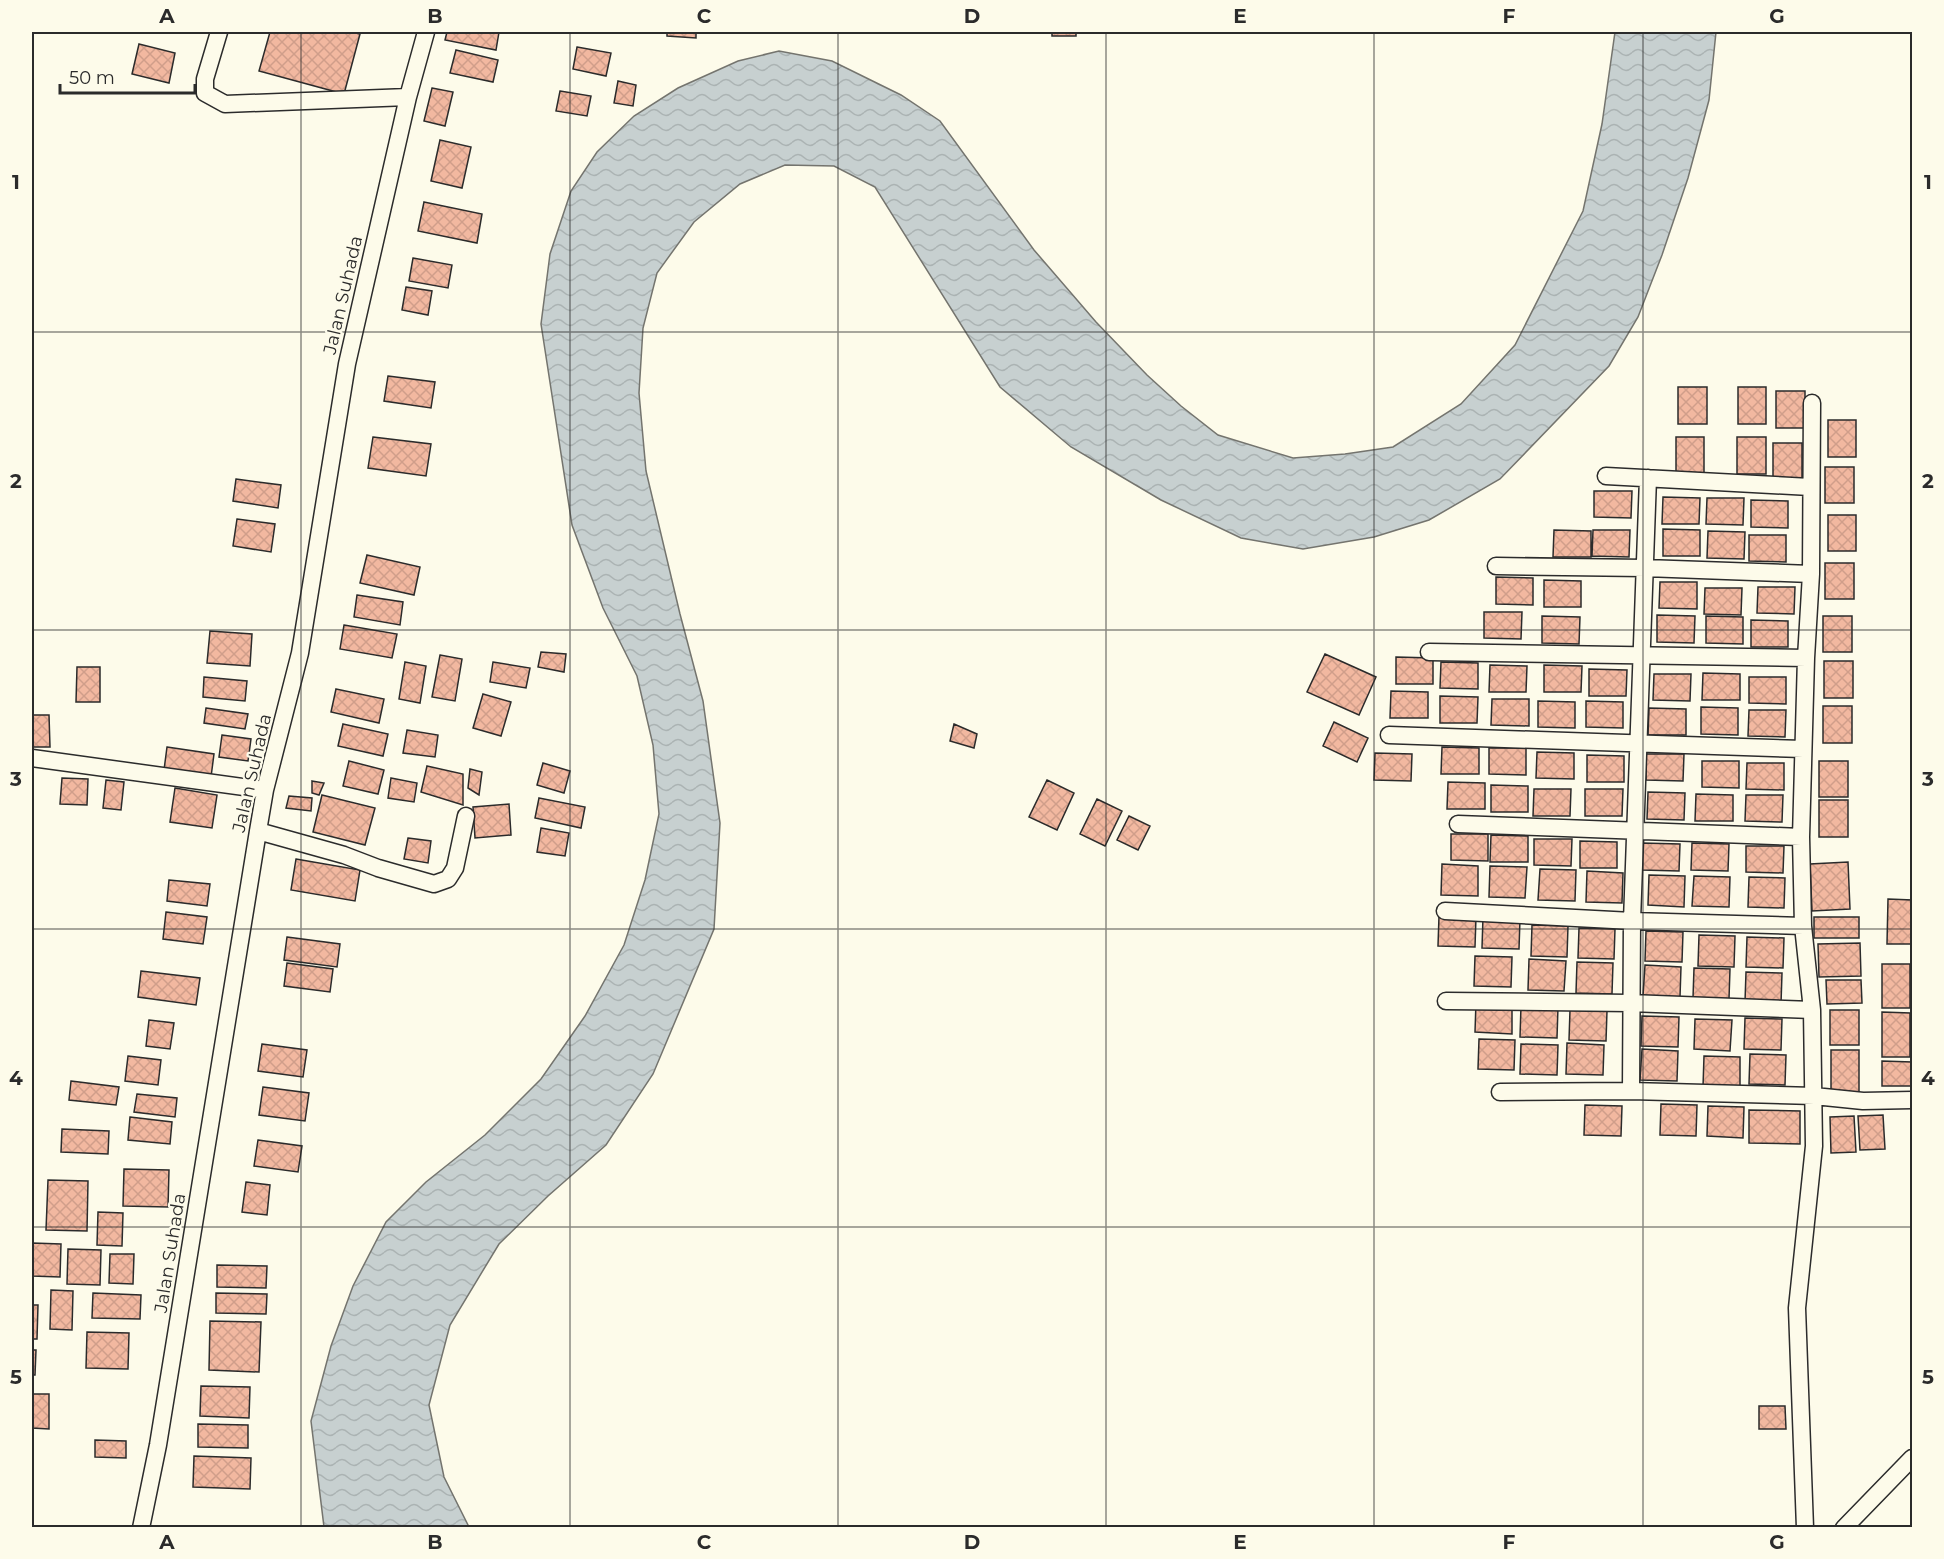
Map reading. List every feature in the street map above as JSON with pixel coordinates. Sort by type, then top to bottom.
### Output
[{"type":"street","points":[[219,32],[205,79],[205,93],[225,104],[408,98]]},
{"type":"street","name":"Jalan Suhada","points":[[141,1527],[162,1422],[265,790],[300,653],[347,364],[408,98],[426,32]]},
{"type":"street","points":[[1805,1527],[1797,1308],[1814,1146],[1812,1010],[1803,926],[1801,837],[1806,658],[1811,574],[1812,403]]},
{"type":"street","points":[[1606,476],[1810,487]]},
{"type":"street","points":[[1631,1091],[1632,921],[1648,478]]},
{"type":"street","points":[[1496,566],[1811,574]]},
{"type":"street","points":[[1429,652],[1806,658]]},
{"type":"street","points":[[1389,735],[1803,749]]},
{"type":"street","points":[[32,758],[265,790]]},
{"type":"street","points":[[258,831],[344,855],[378,868],[434,884],[448,879],[455,868],[466,816]]},
{"type":"street","points":[[1458,824],[1801,837]]},
{"type":"street","points":[[1445,912],[1803,926]]},
{"type":"street","points":[[1446,1001],[1630,1003],[1812,1010]]},
{"type":"street","points":[[1500,1092],[1631,1091],[1814,1096],[1863,1101],[1912,1100]]},
{"type":"street","points":[[1844,1527],[1912,1458]]},
{"type":"water","points":[[1615,32],[1716,32],[1709,100],[1688,178],[1638,317],[1609,366],[1500,479],[1429,520],[1374,537],[1303,549],[1241,538],[1161,500],[1071,447],[1000,387],[875,187],[834,166],[785,165],[740,184],[694,222],[657,273],[643,328],[639,393],[646,471],[703,701],[720,823],[714,929],[653,1074],[606,1145],[548,1196],[499,1244],[450,1325],[429,1405],[444,1477],[469,1527],[324,1527],[311,1421],[331,1346],[353,1286],[386,1222],[426,1182],[485,1135],[541,1079],[585,1016],[624,945],[645,880],[659,814],[653,745],[637,676],[603,608],[572,525],[541,324],[550,254],[571,191],[597,152],[634,116],[678,88],[738,61],[779,51],[832,61],[901,95],[940,121],[1034,250],[1096,322],[1147,375],[1218,435],[1293,458],[1345,454],[1393,447],[1461,404],[1515,345],[1583,211],[1602,124]]},
{"type":"building","points":[[270,32],[352,32],[360,34],[344,94],[259,71]]},
{"type":"building","points":[[447,32],[499,32],[496,50],[445,40]]},
{"type":"building","points":[[667,32],[696,32],[696,38],[667,36]]},
{"type":"building","points":[[1052,32],[1076,32],[1076,36],[1052,36]]},
{"type":"building","points":[[139,44],[175,53],[169,83],[132,74]]},
{"type":"building","points":[[577,47],[611,53],[606,76],[573,69]]},
{"type":"building","points":[[456,50],[498,60],[493,82],[450,73]]},
{"type":"building","points":[[618,81],[636,85],[633,106],[614,103]]},
{"type":"building","points":[[432,88],[453,92],[445,126],[424,121]]},
{"type":"building","points":[[560,91],[591,96],[587,116],[556,111]]},
{"type":"building","points":[[440,140],[471,147],[462,188],[431,181]]},
{"type":"building","points":[[424,202],[482,214],[477,243],[418,231]]},
{"type":"building","points":[[413,258],[452,265],[448,288],[409,281]]},
{"type":"building","points":[[406,287],[432,291],[428,315],[402,310]]},
{"type":"building","points":[[388,376],[435,382],[431,408],[384,401]]},
{"type":"building","points":[[1678,387],[1707,387],[1707,424],[1678,424]]},
{"type":"building","points":[[1738,387],[1766,387],[1766,424],[1738,424]]},
{"type":"building","points":[[1776,391],[1805,391],[1805,428],[1776,428]]},
{"type":"building","points":[[1828,420],[1856,420],[1856,457],[1828,457]]},
{"type":"building","points":[[373,437],[431,444],[426,476],[368,468]]},
{"type":"building","points":[[1676,437],[1704,437],[1704,474],[1676,474]]},
{"type":"building","points":[[1737,437],[1766,437],[1766,474],[1737,474]]},
{"type":"building","points":[[1773,443],[1802,443],[1802,479],[1773,479]]},
{"type":"building","points":[[1825,467],[1854,467],[1854,503],[1825,503]]},
{"type":"building","points":[[236,479],[281,485],[278,508],[233,501]]},
{"type":"building","points":[[1594,491],[1632,491],[1631,518],[1594,517]]},
{"type":"building","points":[[1663,497],[1700,498],[1699,524],[1662,524]]},
{"type":"building","points":[[1707,498],[1744,498],[1743,525],[1706,524]]},
{"type":"building","points":[[1751,500],[1788,501],[1788,528],[1751,527]]},
{"type":"building","points":[[1828,515],[1856,515],[1856,551],[1828,551]]},
{"type":"building","points":[[237,519],[275,524],[271,552],[233,546]]},
{"type":"building","points":[[1663,529],[1700,530],[1700,556],[1663,556]]},
{"type":"building","points":[[1554,530],[1591,531],[1591,557],[1553,557]]},
{"type":"building","points":[[1593,530],[1630,530],[1629,557],[1592,556]]},
{"type":"building","points":[[1708,531],[1745,532],[1744,559],[1707,558]]},
{"type":"building","points":[[1749,535],[1786,535],[1786,562],[1749,561]]},
{"type":"building","points":[[367,555],[420,567],[414,595],[360,583]]},
{"type":"building","points":[[1825,563],[1854,563],[1854,599],[1825,599]]},
{"type":"building","points":[[1496,577],[1533,578],[1533,605],[1496,604]]},
{"type":"building","points":[[1544,580],[1581,581],[1581,607],[1544,607]]},
{"type":"building","points":[[1660,582],[1697,582],[1697,609],[1659,608]]},
{"type":"building","points":[[1758,587],[1795,587],[1794,614],[1757,613]]},
{"type":"building","points":[[1705,588],[1742,588],[1741,615],[1704,614]]},
{"type":"building","points":[[357,595],[403,602],[400,625],[354,617]]},
{"type":"building","points":[[1484,612],[1522,612],[1521,639],[1484,638]]},
{"type":"building","points":[[1657,615],[1695,616],[1694,643],[1657,642]]},
{"type":"building","points":[[1542,616],[1580,617],[1579,644],[1542,643]]},
{"type":"building","points":[[1706,616],[1743,617],[1743,644],[1706,643]]},
{"type":"building","points":[[1823,616],[1852,616],[1852,652],[1823,652]]},
{"type":"building","points":[[1751,620],[1788,621],[1788,647],[1751,647]]},
{"type":"building","points":[[344,625],[397,634],[392,658],[340,649]]},
{"type":"building","points":[[210,631],[252,634],[250,666],[207,663]]},
{"type":"building","points":[[541,652],[566,654],[564,672],[538,667]]},
{"type":"building","points":[[1325,654],[1376,677],[1359,715],[1307,692]]},
{"type":"building","points":[[440,655],[462,659],[455,701],[432,697]]},
{"type":"building","points":[[1396,657],[1433,658],[1433,684],[1396,684]]},
{"type":"building","points":[[1824,661],[1853,661],[1853,698],[1824,698]]},
{"type":"building","points":[[405,662],[426,666],[420,703],[399,699]]},
{"type":"building","points":[[493,662],[530,668],[526,688],[490,682]]},
{"type":"building","points":[[1441,662],[1478,663],[1478,689],[1440,688]]},
{"type":"building","points":[[1490,665],[1527,666],[1526,692],[1489,692]]},
{"type":"building","points":[[1544,665],[1582,666],[1581,692],[1544,692]]},
{"type":"building","points":[[77,667],[100,667],[100,702],[76,702]]},
{"type":"building","points":[[1589,669],[1627,670],[1626,696],[1589,696]]},
{"type":"building","points":[[1703,673],[1740,674],[1740,700],[1702,700]]},
{"type":"building","points":[[1654,674],[1691,674],[1690,701],[1653,700]]},
{"type":"building","points":[[204,677],[247,681],[245,701],[203,697]]},
{"type":"building","points":[[1749,677],[1786,677],[1786,704],[1749,703]]},
{"type":"building","points":[[336,689],[384,699],[379,723],[331,712]]},
{"type":"building","points":[[1391,691],[1428,692],[1428,718],[1390,718]]},
{"type":"building","points":[[483,694],[511,702],[501,736],[473,728]]},
{"type":"building","points":[[1440,696],[1478,697],[1477,723],[1440,723]]},
{"type":"building","points":[[1492,699],[1529,699],[1529,726],[1491,725]]},
{"type":"building","points":[[1538,701],[1575,702],[1575,728],[1538,727]]},
{"type":"building","points":[[1586,701],[1623,702],[1623,728],[1586,727]]},
{"type":"building","points":[[1823,706],[1852,706],[1852,743],[1823,743]]},
{"type":"building","points":[[1701,707],[1738,708],[1738,735],[1701,734]]},
{"type":"building","points":[[206,708],[248,714],[245,729],[204,723]]},
{"type":"building","points":[[1649,708],[1686,709],[1686,735],[1648,735]]},
{"type":"building","points":[[1749,710],[1786,710],[1785,737],[1748,736]]},
{"type":"building","points":[[32,715],[49,715],[50,747],[32,747]]},
{"type":"building","points":[[1334,722],[1368,738],[1357,762],[1323,746]]},
{"type":"building","points":[[343,724],[388,734],[383,756],[338,746]]},
{"type":"building","points":[[954,724],[977,734],[974,748],[950,741]]},
{"type":"building","points":[[407,730],[438,735],[435,757],[403,753]]},
{"type":"building","points":[[222,735],[251,739],[248,761],[219,757]]},
{"type":"building","points":[[167,747],[214,754],[211,777],[164,770]]},
{"type":"building","points":[[1442,747],[1479,748],[1479,774],[1441,774]]},
{"type":"building","points":[[1489,748],[1526,748],[1526,775],[1489,774]]},
{"type":"building","points":[[1537,752],[1574,753],[1574,779],[1536,778]]},
{"type":"building","points":[[1375,753],[1412,754],[1411,781],[1374,780]]},
{"type":"building","points":[[1646,754],[1684,754],[1683,781],[1646,780]]},
{"type":"building","points":[[1587,755],[1624,756],[1624,782],[1587,782]]},
{"type":"building","points":[[349,761],[384,770],[378,794],[343,786]]},
{"type":"building","points":[[1702,761],[1739,761],[1739,788],[1702,787]]},
{"type":"building","points":[[1819,761],[1848,761],[1848,797],[1819,797]]},
{"type":"building","points":[[543,763],[570,771],[564,793],[537,785]]},
{"type":"building","points":[[1747,763],[1784,763],[1784,790],[1746,789]]},
{"type":"building","points":[[427,766],[463,774],[463,805],[421,792]]},
{"type":"building","points":[[470,769],[482,772],[479,795],[468,788]]},
{"type":"building","points":[[62,778],[88,779],[87,805],[60,804]]},
{"type":"building","points":[[391,778],[417,783],[414,802],[388,798]]},
{"type":"building","points":[[106,780],[124,782],[121,810],[103,808]]},
{"type":"building","points":[[1047,780],[1074,793],[1057,830],[1029,817]]},
{"type":"building","points":[[312,781],[324,783],[319,795],[312,793]]},
{"type":"building","points":[[1448,782],[1485,783],[1485,809],[1447,809]]},
{"type":"building","points":[[1491,785],[1528,786],[1528,812],[1491,812]]},
{"type":"building","points":[[175,788],[217,795],[212,828],[170,822]]},
{"type":"building","points":[[1534,789],[1571,789],[1570,816],[1533,816]]},
{"type":"building","points":[[1585,789],[1623,789],[1622,816],[1585,816]]},
{"type":"building","points":[[1648,792],[1685,793],[1684,820],[1647,819]]},
{"type":"building","points":[[1696,794],[1733,795],[1733,821],[1695,821]]},
{"type":"building","points":[[322,795],[375,808],[365,845],[313,832]]},
{"type":"building","points":[[1746,795],[1783,795],[1782,822],[1745,821]]},
{"type":"building","points":[[289,796],[312,798],[311,811],[286,808]]},
{"type":"building","points":[[539,798],[585,807],[581,828],[535,818]]},
{"type":"building","points":[[1097,799],[1122,811],[1105,846],[1080,834]]},
{"type":"building","points":[[1819,800],[1848,800],[1848,837],[1819,837]]},
{"type":"building","points":[[509,804],[511,835],[475,838],[473,807]]},
{"type":"building","points":[[1129,816],[1150,826],[1138,850],[1117,840]]},
{"type":"building","points":[[541,828],[569,833],[565,856],[537,852]]},
{"type":"building","points":[[1451,834],[1488,834],[1488,861],[1451,860]]},
{"type":"building","points":[[1491,835],[1528,836],[1528,862],[1490,862]]},
{"type":"building","points":[[408,838],[431,841],[428,863],[404,859]]},
{"type":"building","points":[[1534,839],[1572,839],[1571,866],[1534,865]]},
{"type":"building","points":[[1580,841],[1617,842],[1617,868],[1580,868]]},
{"type":"building","points":[[1642,843],[1680,844],[1679,871],[1642,870]]},
{"type":"building","points":[[1692,843],[1729,844],[1728,871],[1691,870]]},
{"type":"building","points":[[1746,846],[1784,846],[1783,873],[1746,872]]},
{"type":"building","points":[[296,859],[360,870],[355,901],[291,890]]},
{"type":"building","points":[[1848,862],[1850,909],[1812,911],[1810,864]]},
{"type":"building","points":[[1442,864],[1478,866],[1478,896],[1441,895]]},
{"type":"building","points":[[1490,866],[1527,867],[1525,898],[1489,897]]},
{"type":"building","points":[[1540,869],[1576,870],[1575,901],[1538,900]]},
{"type":"building","points":[[1587,871],[1623,873],[1622,903],[1586,902]]},
{"type":"building","points":[[1649,875],[1685,876],[1684,907],[1648,905]]},
{"type":"building","points":[[1694,876],[1730,877],[1729,907],[1692,906]]},
{"type":"building","points":[[1749,877],[1785,878],[1784,908],[1748,907]]},
{"type":"building","points":[[169,880],[210,884],[207,906],[167,901]]},
{"type":"building","points":[[1888,899],[1912,900],[1912,944],[1887,944]]},
{"type":"building","points":[[166,912],[207,917],[203,944],[163,939]]},
{"type":"building","points":[[1439,916],[1476,917],[1475,947],[1438,946]]},
{"type":"building","points":[[1483,917],[1520,919],[1519,949],[1482,948]]},
{"type":"building","points":[[1814,917],[1859,917],[1859,938],[1814,938]]},
{"type":"building","points":[[1532,925],[1568,926],[1567,957],[1531,956]]},
{"type":"building","points":[[1579,928],[1615,929],[1614,959],[1578,958]]},
{"type":"building","points":[[1646,931],[1683,932],[1682,962],[1645,961]]},
{"type":"building","points":[[1699,935],[1735,936],[1734,967],[1698,966]]},
{"type":"building","points":[[287,937],[340,944],[337,967],[284,960]]},
{"type":"building","points":[[1747,937],[1784,938],[1783,968],[1746,967]]},
{"type":"building","points":[[1860,943],[1861,976],[1819,977],[1818,944]]},
{"type":"building","points":[[1475,956],[1512,957],[1511,987],[1474,986]]},
{"type":"building","points":[[1529,959],[1566,961],[1564,991],[1528,990]]},
{"type":"building","points":[[1577,962],[1613,963],[1612,994],[1576,993]]},
{"type":"building","points":[[287,963],[333,969],[330,992],[284,986]]},
{"type":"building","points":[[1882,964],[1910,964],[1910,1008],[1882,1008]]},
{"type":"building","points":[[1645,965],[1681,967],[1680,997],[1643,996]]},
{"type":"building","points":[[1694,968],[1730,969],[1729,999],[1693,998]]},
{"type":"building","points":[[141,971],[200,978],[196,1005],[138,997]]},
{"type":"building","points":[[1746,972],[1782,973],[1781,1004],[1745,1002]]},
{"type":"building","points":[[1826,980],[1861,980],[1862,1003],[1827,1004]]},
{"type":"building","points":[[1476,1002],[1512,1003],[1512,1034],[1475,1032]]},
{"type":"building","points":[[1521,1006],[1558,1007],[1557,1038],[1520,1037]]},
{"type":"building","points":[[1570,1010],[1607,1011],[1606,1041],[1569,1040]]},
{"type":"building","points":[[1830,1010],[1859,1010],[1859,1045],[1830,1045]]},
{"type":"building","points":[[1882,1012],[1910,1013],[1910,1057],[1882,1057]]},
{"type":"building","points":[[1642,1016],[1679,1017],[1678,1047],[1641,1046]]},
{"type":"building","points":[[1745,1018],[1782,1019],[1781,1050],[1744,1049]]},
{"type":"building","points":[[1695,1019],[1732,1020],[1730,1051],[1694,1049]]},
{"type":"building","points":[[149,1020],[174,1023],[170,1049],[146,1046]]},
{"type":"building","points":[[1479,1039],[1515,1040],[1514,1070],[1478,1069]]},
{"type":"building","points":[[1567,1043],[1604,1045],[1603,1075],[1566,1074]]},
{"type":"building","points":[[262,1044],[307,1050],[303,1077],[258,1071]]},
{"type":"building","points":[[1521,1044],[1558,1045],[1557,1075],[1520,1074]]},
{"type":"building","points":[[1642,1049],[1678,1051],[1677,1081],[1640,1080]]},
{"type":"building","points":[[1831,1050],[1859,1050],[1859,1095],[1831,1094]]},
{"type":"building","points":[[1750,1054],[1786,1055],[1785,1085],[1749,1084]]},
{"type":"building","points":[[128,1056],[161,1060],[158,1085],[125,1081]]},
{"type":"building","points":[[1704,1056],[1740,1057],[1740,1088],[1703,1087]]},
{"type":"building","points":[[1882,1061],[1912,1062],[1912,1086],[1882,1086]]},
{"type":"building","points":[[71,1081],[119,1087],[116,1105],[69,1100]]},
{"type":"building","points":[[263,1087],[309,1093],[305,1121],[259,1115]]},
{"type":"building","points":[[137,1094],[177,1098],[175,1117],[134,1112]]},
{"type":"building","points":[[1661,1104],[1697,1105],[1696,1136],[1660,1135]]},
{"type":"building","points":[[1585,1105],[1622,1106],[1621,1136],[1584,1135]]},
{"type":"building","points":[[1708,1106],[1744,1107],[1743,1138],[1707,1136]]},
{"type":"building","points":[[1749,1110],[1800,1111],[1800,1144],[1749,1143]]},
{"type":"building","points":[[1883,1115],[1885,1149],[1860,1150],[1858,1116]]},
{"type":"building","points":[[1854,1116],[1856,1152],[1831,1153],[1830,1117]]},
{"type":"building","points":[[130,1117],[172,1122],[170,1144],[128,1140]]},
{"type":"building","points":[[62,1129],[109,1131],[108,1154],[61,1152]]},
{"type":"building","points":[[258,1140],[302,1146],[298,1172],[254,1166]]},
{"type":"building","points":[[124,1169],[169,1170],[168,1207],[123,1206]]},
{"type":"building","points":[[48,1180],[88,1181],[87,1231],[46,1230]]},
{"type":"building","points":[[246,1182],[270,1185],[267,1215],[242,1212]]},
{"type":"building","points":[[98,1212],[123,1213],[122,1246],[97,1245]]},
{"type":"building","points":[[32,1243],[61,1244],[60,1277],[32,1276]]},
{"type":"building","points":[[68,1249],[101,1250],[100,1285],[67,1284]]},
{"type":"building","points":[[110,1254],[134,1254],[133,1284],[109,1283]]},
{"type":"building","points":[[217,1265],[267,1266],[266,1288],[217,1287]]},
{"type":"building","points":[[51,1290],[73,1291],[72,1330],[50,1329]]},
{"type":"building","points":[[93,1293],[141,1295],[140,1319],[92,1318]]},
{"type":"building","points":[[216,1293],[267,1294],[266,1314],[216,1313]]},
{"type":"building","points":[[32,1305],[38,1305],[37,1339],[32,1339]]},
{"type":"building","points":[[210,1321],[261,1322],[259,1372],[209,1370]]},
{"type":"building","points":[[87,1332],[129,1333],[128,1369],[86,1368]]},
{"type":"building","points":[[32,1350],[36,1350],[35,1375],[32,1375]]},
{"type":"building","points":[[201,1386],[250,1387],[249,1418],[200,1416]]},
{"type":"building","points":[[32,1394],[49,1394],[49,1429],[32,1428]]},
{"type":"building","points":[[1759,1406],[1785,1406],[1786,1429],[1759,1429]]},
{"type":"building","points":[[198,1424],[248,1425],[248,1448],[198,1447]]},
{"type":"building","points":[[95,1440],[126,1441],[126,1458],[95,1457]]},
{"type":"building","points":[[194,1456],[251,1458],[250,1489],[193,1487]]}]
